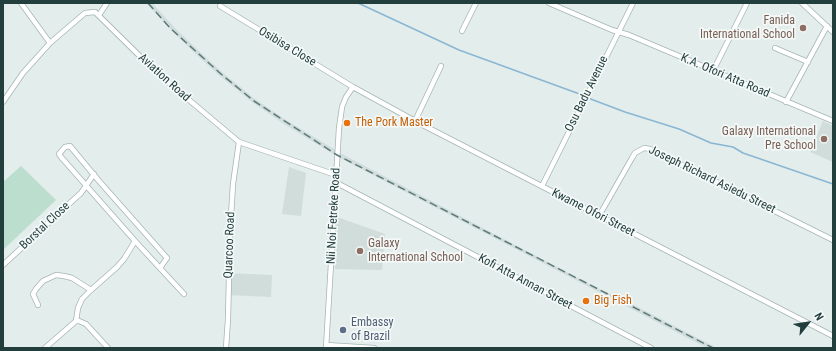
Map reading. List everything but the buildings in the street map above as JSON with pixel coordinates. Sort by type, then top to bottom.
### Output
[{"type":"street","points":[[21,3],[50,43]]},
{"type":"street","points":[[3,102],[23,73],[50,43],[85,13],[95,12],[99,15],[107,3]]},
{"type":"street","points":[[462,32],[476,3]]},
{"type":"street","name":"K.A. Ofori Atta Road","points":[[549,3],[833,121]]},
{"type":"street","name":"Osu Badu Avenue","points":[[542,186],[633,3]]},
{"type":"street","points":[[713,71],[747,3]]},
{"type":"street","points":[[802,3],[833,32]]},
{"type":"street","name":"Osibisa Close","points":[[220,6],[353,87]]},
{"type":"street","name":"Aviation Road","points":[[99,15],[157,73],[239,142],[336,175]]},
{"type":"street","points":[[786,102],[827,26]]},
{"type":"street","points":[[775,48],[808,62]]},
{"type":"street","points":[[415,121],[441,66]]},
{"type":"street","name":"Kwame Ofori Street","points":[[353,87],[415,121],[833,336]]},
{"type":"street","name":"Nii Noi Fetreke Road","points":[[326,346],[339,128],[342,107],[346,97],[353,87]]},
{"type":"street","name":"Quarcoo Road","points":[[226,348],[233,184],[239,142]]},
{"type":"street","points":[[160,268],[167,258],[70,146],[61,150],[59,154],[60,157],[85,186],[135,241],[184,294]]},
{"type":"street","name":"Joseph Richard Asiedu Street","points":[[600,216],[635,153],[644,148],[650,149],[833,240]]},
{"type":"street","name":"Borstal Close","points":[[3,265],[70,203],[94,174]]},
{"type":"street","name":"Kofi Atta Annan Street","points":[[335,182],[644,346],[651,348]]},
{"type":"street","points":[[45,348],[76,321],[80,303],[91,290],[117,267],[124,259],[135,241]]},
{"type":"street","points":[[38,305],[33,294],[36,288],[43,281],[56,275],[72,278],[91,290]]},
{"type":"street","points":[[76,321],[86,324],[108,348]]},
{"type":"street","points":[[326,346],[374,348]]},
{"type":"shaded area","points":[[146,3],[152,3],[202,54],[255,99],[342,154],[597,288],[624,300],[717,348],[707,348],[340,158],[284,124],[252,102],[199,57]]},
{"type":"shaded area","name":"Galaxy International Pre School","points":[[823,121],[833,126],[833,162],[810,152]]},
{"type":"shaded area","points":[[289,167],[306,173],[301,216],[282,214]]},
{"type":"shaded area","name":"Galaxy International School","points":[[337,217],[385,234],[382,270],[335,269]]},
{"type":"shaded area","points":[[228,273],[272,275],[271,297],[228,295]]},
{"type":"green space","points":[[21,166],[56,200],[3,250],[3,182]]},
{"type":"waterway","points":[[358,3],[459,50],[585,96]]},
{"type":"waterway","points":[[588,98],[625,112],[679,129],[711,143],[733,147],[743,153],[833,184]]},
{"type":"railway","points":[[148,3],[170,28],[221,74],[254,101],[337,155],[713,348]]},
{"type":"place","name":"Fanida International School","points":[[803,28]]},
{"type":"place","name":"The Pork Master","points":[[347,123]]},
{"type":"place","name":"Galaxy International Pre School","points":[[824,139]]},
{"type":"place","name":"Galaxy International School","points":[[360,251]]},
{"type":"place","name":"Big Fish","points":[[586,301]]},
{"type":"place","name":"Embassy of Brazil","points":[[343,330]]}]
